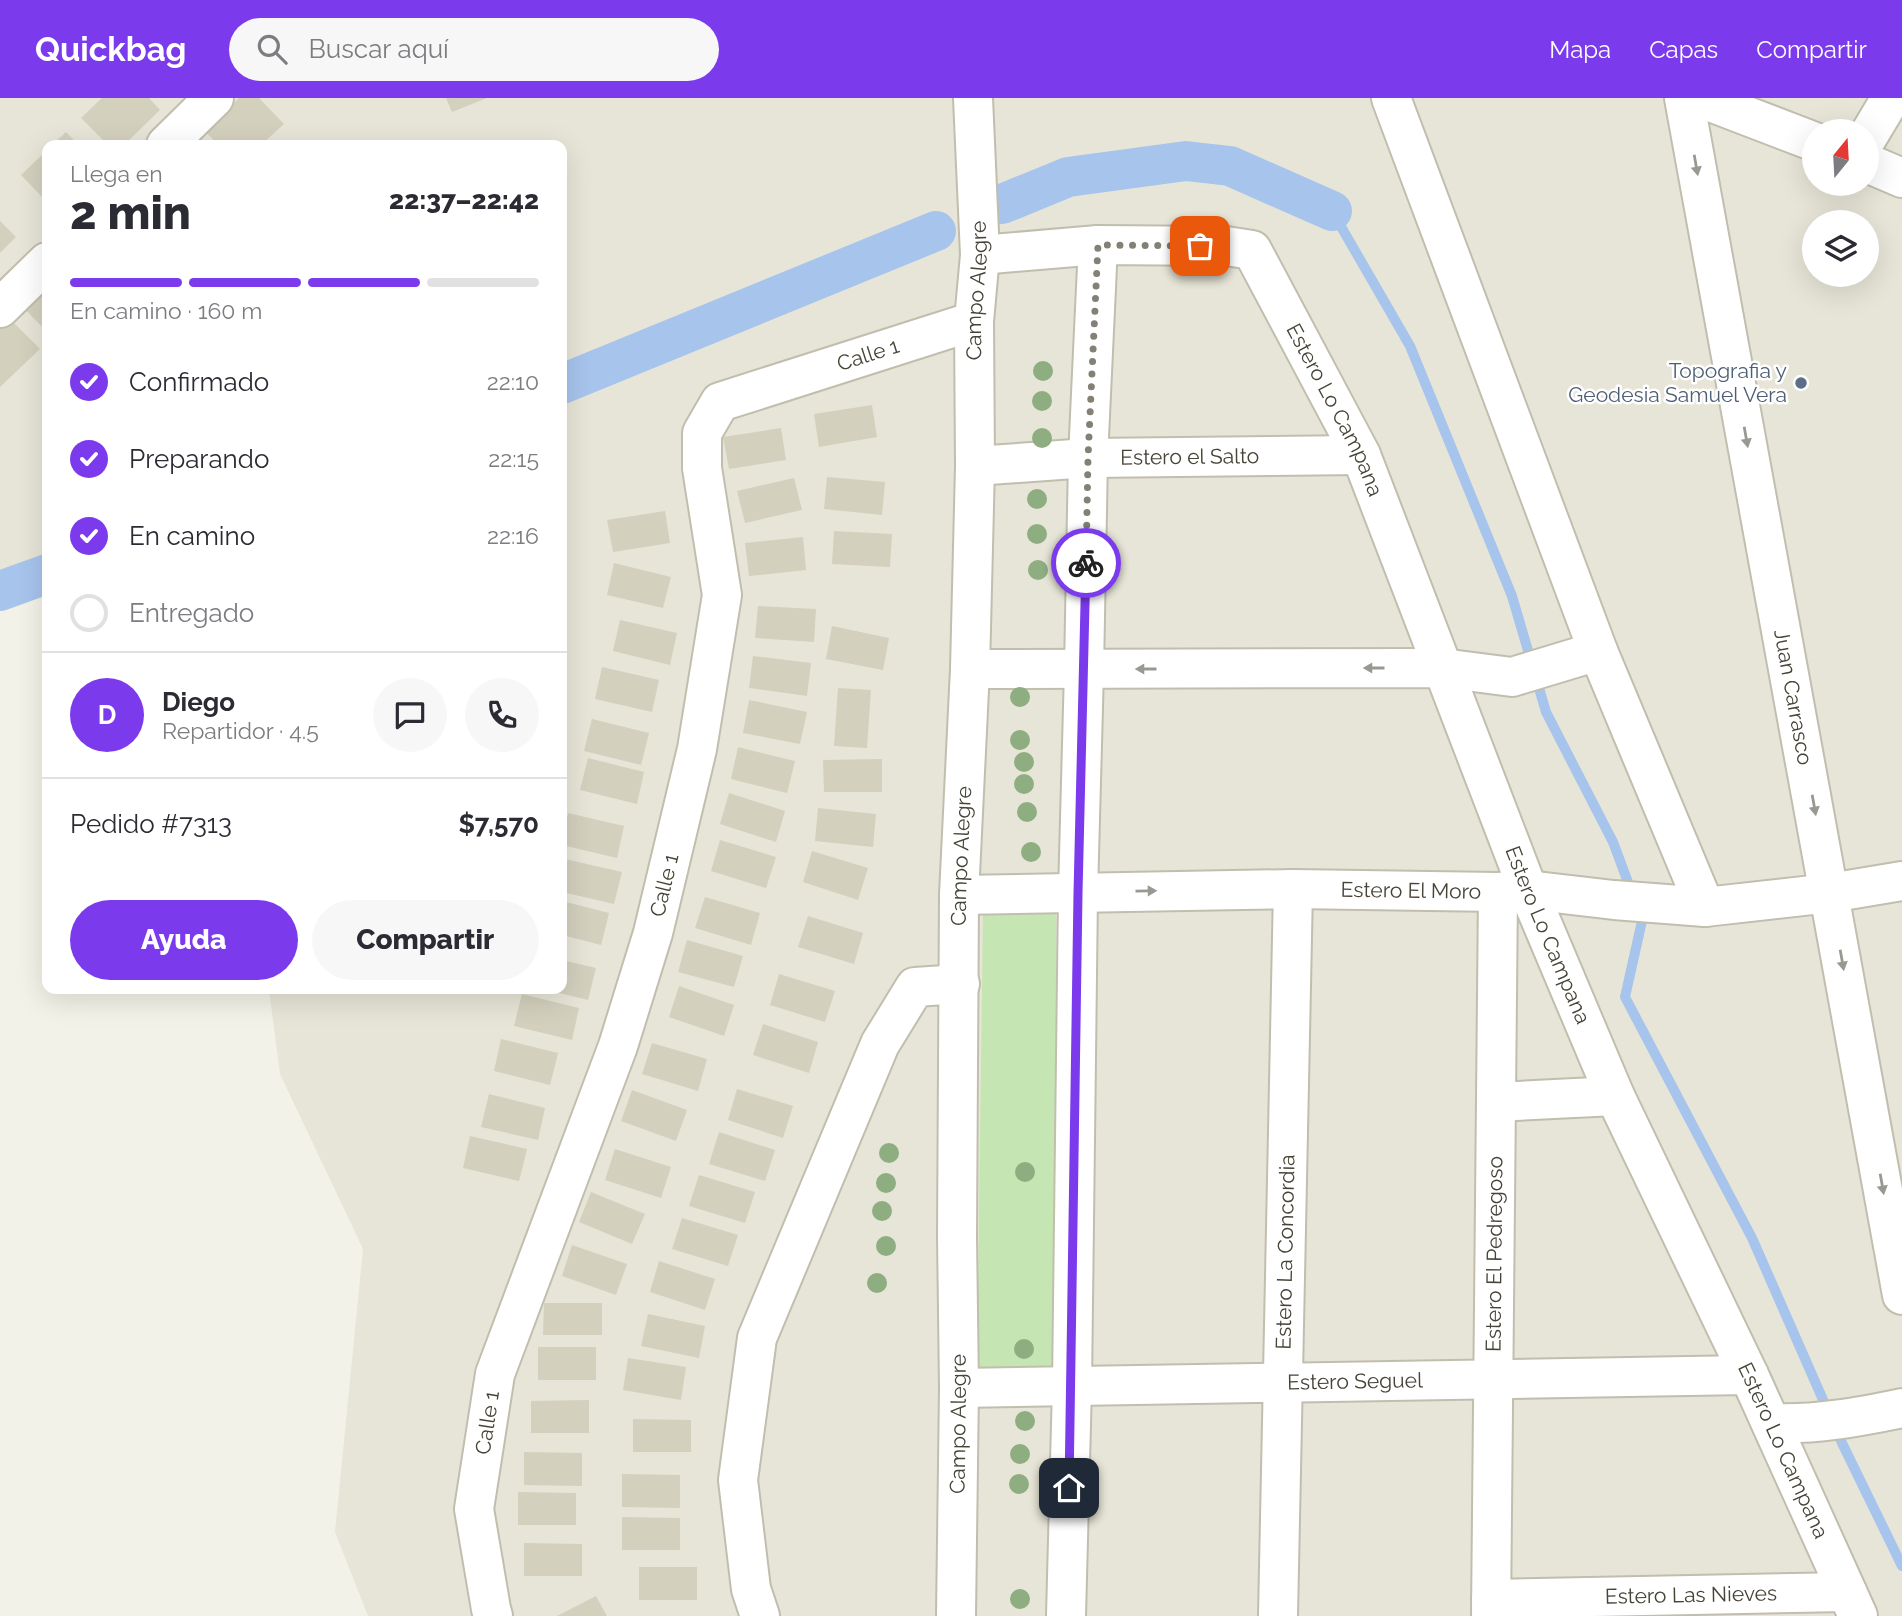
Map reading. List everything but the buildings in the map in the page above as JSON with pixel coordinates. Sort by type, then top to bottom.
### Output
[{"type":"street","points":[[171,140],[214,98]]},
{"type":"street","name":"Campo Alegre","points":[[956,1616],[959,895],[970,669],[975,466],[974,321],[980,255],[973,98]]},
{"type":"street","points":[[1391,98],[1598,651],[1689,905]]},
{"type":"street","name":"Juan Carrasco","points":[[1684,98],[1902,1295]]},
{"type":"street","points":[[1700,98],[1802,137]]},
{"type":"street","points":[[1878,119],[1891,98]]},
{"type":"street","points":[[1880,168],[1902,177]]},
{"type":"street","points":[[980,255],[1098,245],[1088,458],[1066,1616]]},
{"type":"street","name":"Estero Lo Campana","points":[[1098,245],[1226,246],[1252,250],[1362,455],[1442,668],[1513,891],[1749,1375],[1783,1424],[1852,1604]]},
{"type":"street","points":[[0,308],[42,266]]},
{"type":"street","name":"Calle 1","points":[[493,1616],[474,1509],[495,1374],[618,1046],[653,933],[697,749],[722,595],[702,468],[702,433],[720,402],[974,321]]},
{"type":"street","name":"Estero el Salto","points":[[975,466],[1088,458],[1362,455]]},
{"type":"street","points":[[970,669],[1442,668],[1511,677],[1598,651]]},
{"type":"street","name":"Estero El Moro","points":[[959,895],[1293,889],[1513,891],[1689,905],[1830,893],[1902,881]]},
{"type":"street","name":"Estero La Concordia","points":[[1278,1616],[1293,889]]},
{"type":"street","name":"Estero El Pedregoso","points":[[1491,1608],[1496,1102],[1513,891]]},
{"type":"street","points":[[760,1616],[751,1589],[738,1480],[757,1338],[880,1044],[915,987],[960,984]]},
{"type":"street","points":[[1496,1102],[1615,1096]]},
{"type":"street","name":"Estero Seguel","points":[[959,1388],[1749,1375]]},
{"type":"street","points":[[1783,1424],[1854,1418],[1902,1408]]},
{"type":"street","name":"Estero Las Nieves","points":[[1491,1608],[1852,1604]]},
{"type":"shaded area","points":[[0,98],[1902,98],[1902,1616],[368,1616],[335,1532],[363,1249],[280,1074],[270,994],[567,994],[567,140],[42,140],[42,572],[0,582]]},
{"type":"green space","points":[[983,909],[1056,909],[1058,1365],[977,1370]]},
{"type":"waterway","points":[[1002,204],[1068,177],[1186,161],[1230,166],[1332,211]]},
{"type":"waterway","points":[[1332,211],[1410,346],[1512,596],[1546,712],[1613,842],[1632,893]]},
{"type":"waterway","points":[[567,382],[936,231]]},
{"type":"waterway","points":[[0,591],[42,576]]},
{"type":"waterway","points":[[1637,908],[1642,921],[1625,997],[1752,1238],[1842,1443],[1902,1566]]},
{"type":"way so far","points":[[1086,563],[1098,245],[1200,246]]},
{"type":"place","name":"Topografia y Geodesia Samuel Vera","points":[[1801,383]]},
{"type":"route","points":[[1069,1488],[1086,563]]}]
